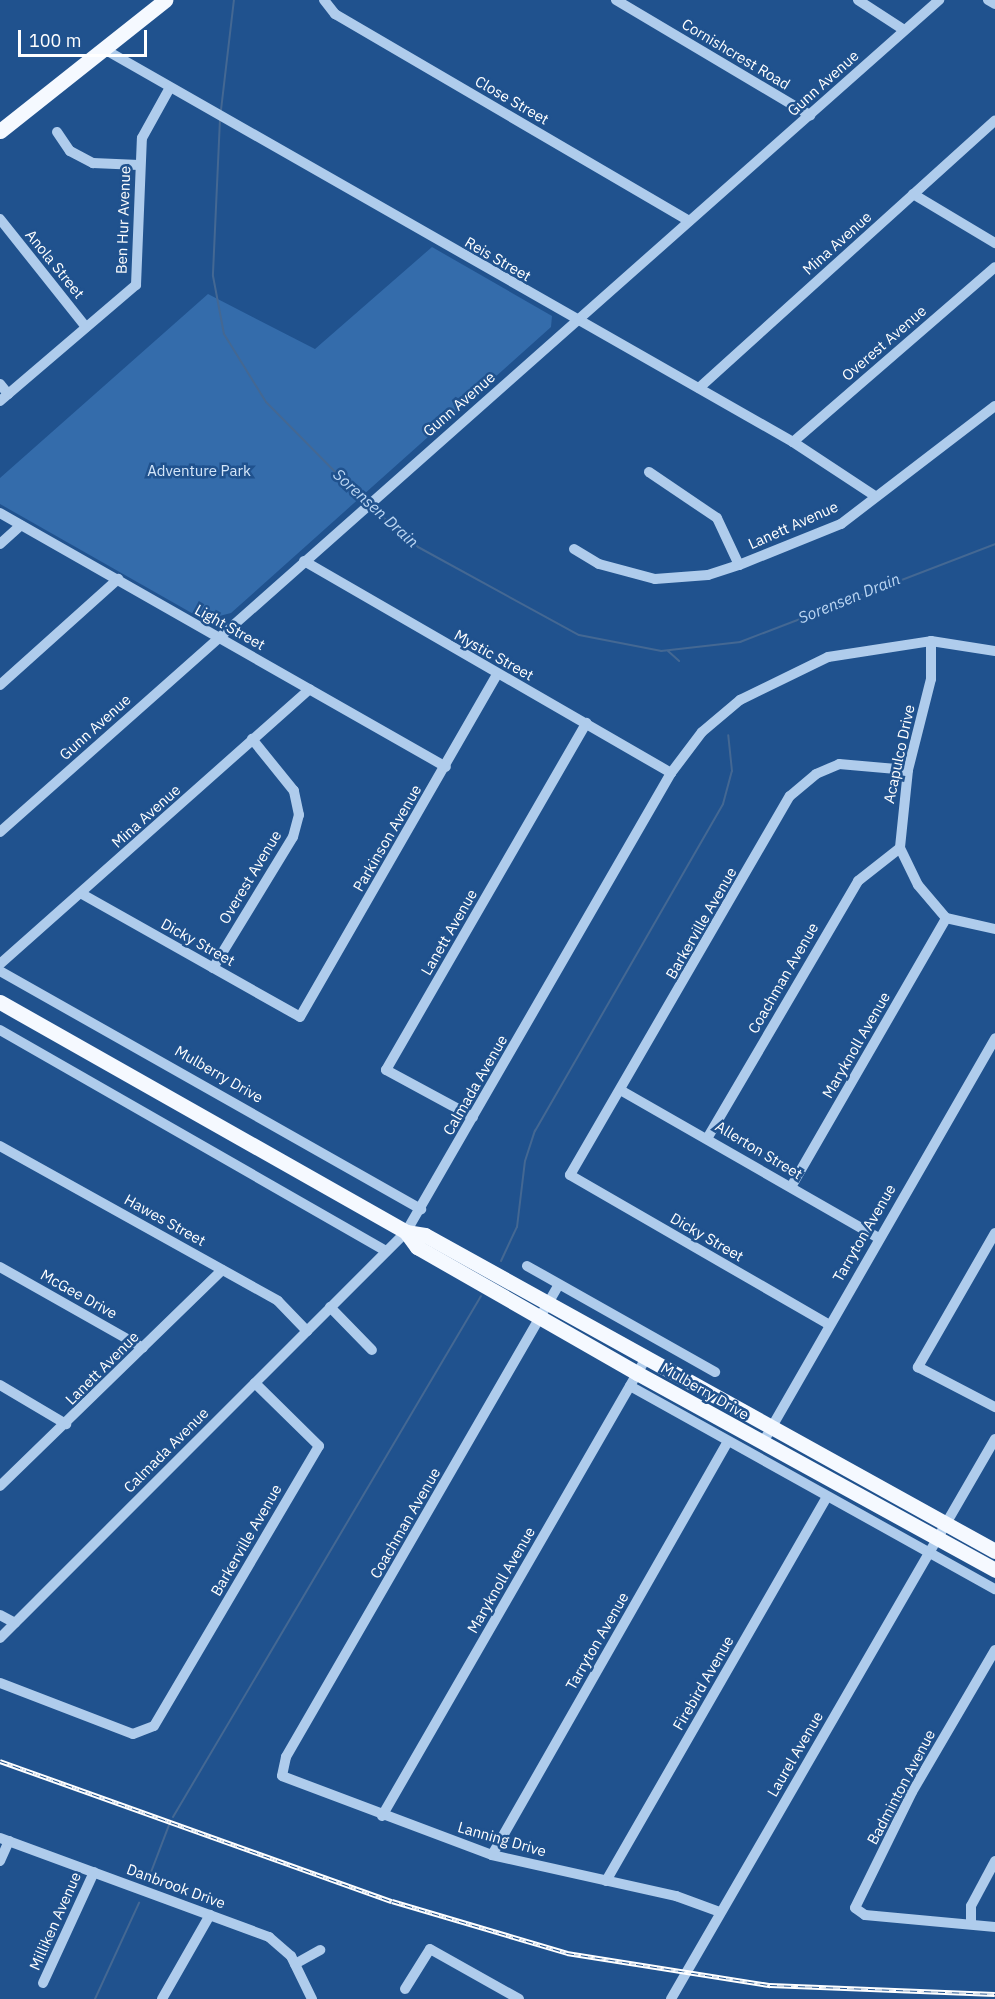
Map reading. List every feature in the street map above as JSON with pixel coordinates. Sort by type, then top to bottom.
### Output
[{"type":"main road","points":[[0,131],[165,0]]},
{"type":"main road","name":"Mulberry Drive","points":[[0,1002],[406,1232],[424,1235],[545,1311],[633,1380],[762,1444],[995,1570]]},
{"type":"main road","name":"Mulberry Drive","points":[[545,1311],[645,1360],[995,1551]]},
{"type":"street","name":"Close Street","points":[[324,0],[335,15],[689,221]]},
{"type":"street","name":"Cornishcrest Road","points":[[616,0],[810,115]]},
{"type":"street","points":[[858,0],[904,30]]},
{"type":"street","name":"Gunn Avenue","points":[[0,832],[939,0]]},
{"type":"street","points":[[988,0],[995,4]]},
{"type":"street","name":"Reis Street","points":[[104,49],[168,91],[793,442],[875,496]]},
{"type":"street","name":"Ben Hur Avenue","points":[[4,397],[136,285],[139,165],[142,138],[168,91]]},
{"type":"street","name":"Mina Avenue","points":[[699,388],[995,121]]},
{"type":"street","points":[[57,132],[70,151],[93,164],[139,165]]},
{"type":"street","points":[[913,195],[995,243]]},
{"type":"street","name":"Anola Street","points":[[0,219],[86,327]]},
{"type":"street","name":"Overest Avenue","points":[[793,442],[995,267]]},
{"type":"street","points":[[0,384],[4,397]]},
{"type":"street","name":"Lanett Avenue","points":[[574,549],[599,564],[654,579],[708,575],[739,565],[841,524],[995,406]]},
{"type":"street","points":[[649,472],[717,518],[739,565]]},
{"type":"street","name":"Light Street","points":[[0,513],[446,767]]},
{"type":"street","points":[[0,544],[21,525]]},
{"type":"street","name":"Mystic Street","points":[[304,561],[672,773]]},
{"type":"street","points":[[0,685],[118,579]]},
{"type":"street","name":"Calmada Avenue","points":[[0,1638],[406,1232],[672,773],[702,732],[740,700],[828,657],[931,641],[995,651]]},
{"type":"street","name":"Acapulco Drive","points":[[900,848],[908,770],[931,679],[931,641]]},
{"type":"street","name":"Parkinson Avenue","points":[[300,1017],[446,767],[497,674]]},
{"type":"street","name":"Mina Avenue","points":[[0,964],[82,894],[310,689]]},
{"type":"street","name":"Lanett Avenue","points":[[473,1117],[386,1070],[586,723]]},
{"type":"street","name":"Overest Avenue","points":[[213,968],[293,837],[299,815],[294,791],[252,739]]},
{"type":"street","name":"Barkerville Avenue","points":[[570,1175],[622,1091],[790,796],[816,774],[839,765],[908,770]]},
{"type":"street","points":[[900,848],[918,885],[946,918],[995,929]]},
{"type":"street","name":"Coachman Avenue","points":[[708,1137],[858,881],[900,848]]},
{"type":"street","name":"Dicky Street","points":[[82,894],[300,1017]]},
{"type":"street","name":"Maryknoll Avenue","points":[[791,1187],[946,918]]},
{"type":"street","name":"Mulberry Drive","points":[[0,970],[421,1209]]},
{"type":"street","points":[[0,1030],[386,1251]]},
{"type":"street","name":"Tarryton Avenue","points":[[762,1444],[828,1324],[995,1038]]},
{"type":"street","name":"Allerton Street","points":[[622,1091],[708,1137],[879,1238]]},
{"type":"street","name":"Hawes Street","points":[[0,1146],[278,1301],[307,1331]]},
{"type":"street","name":"Dicky Street","points":[[570,1175],[828,1324]]},
{"type":"street","points":[[995,1233],[918,1367],[995,1407]]},
{"type":"street","points":[[527,1266],[558,1286],[715,1372]]},
{"type":"street","name":"McGee Drive","points":[[0,1267],[143,1348]]},
{"type":"street","name":"Lanett Avenue","points":[[0,1485],[66,1424],[222,1270]]},
{"type":"street","name":"Coachman Avenue","points":[[282,1776],[286,1757],[558,1286]]},
{"type":"street","points":[[330,1308],[372,1350]]},
{"type":"street","name":"Maryknoll Avenue","points":[[382,1816],[645,1360]]},
{"type":"street","points":[[633,1380],[728,1442],[826,1499],[995,1589]]},
{"type":"street","name":"Barkerville Avenue","points":[[0,1683],[133,1734],[154,1726],[319,1446],[255,1383]]},
{"type":"street","points":[[0,1385],[66,1424]]},
{"type":"street","name":"Laurel Avenue","points":[[671,1999],[995,1439]]},
{"type":"street","name":"Tarryton Avenue","points":[[492,1855],[728,1442]]},
{"type":"street","name":"Firebird Avenue","points":[[606,1881],[826,1499]]},
{"type":"street","points":[[0,1615],[15,1623]]},
{"type":"street","name":"Badminton Avenue","points":[[971,1924],[865,1915],[855,1908],[912,1792],[995,1650]]},
{"type":"street","name":"Lanning Drive","points":[[282,1776],[382,1816],[492,1855],[676,1896],[720,1912]]},
{"type":"street","points":[[0,1862],[4,1840]]},
{"type":"street","name":"Danbrook Drive","points":[[4,1840],[269,1937],[295,1964],[307,1997]]},
{"type":"street","points":[[995,1862],[972,1906],[971,1924],[995,1927]]},
{"type":"street","name":"Milliken Avenue","points":[[43,1983],[94,1872]]},
{"type":"street","points":[[162,1999],[210,1915]]},
{"type":"street","points":[[405,1989],[430,1949],[519,1999]]},
{"type":"street","points":[[295,1964],[320,1950]]},
{"type":"green space","name":"Adventure Park","points":[[432,247],[552,316],[551,327],[231,613],[204,620],[0,504],[0,478],[208,294],[315,349]]},
{"type":"waterway","name":"Sorensen Drain","points":[[221,110],[234,0]]},
{"type":"waterway","name":"Sorensen Drain","points":[[220,119],[213,276],[224,334],[266,402],[365,502]]},
{"type":"waterway","name":"Sorensen Drain","points":[[372,508],[418,547],[579,635],[661,651],[740,642],[995,544]]},
{"type":"waterway","points":[[668,651],[679,661]]},
{"type":"waterway","points":[[501,1261],[517,1227],[525,1161],[535,1131],[723,804],[732,771],[728,735]]},
{"type":"waterway","points":[[173,1817],[481,1296]]},
{"type":"waterway","points":[[148,1880],[169,1825]]},
{"type":"waterway","points":[[95,1999],[139,1903]]},
{"type":"railway","points":[[0,1761],[392,1901],[567,1953],[770,1985],[995,1994]]}]
